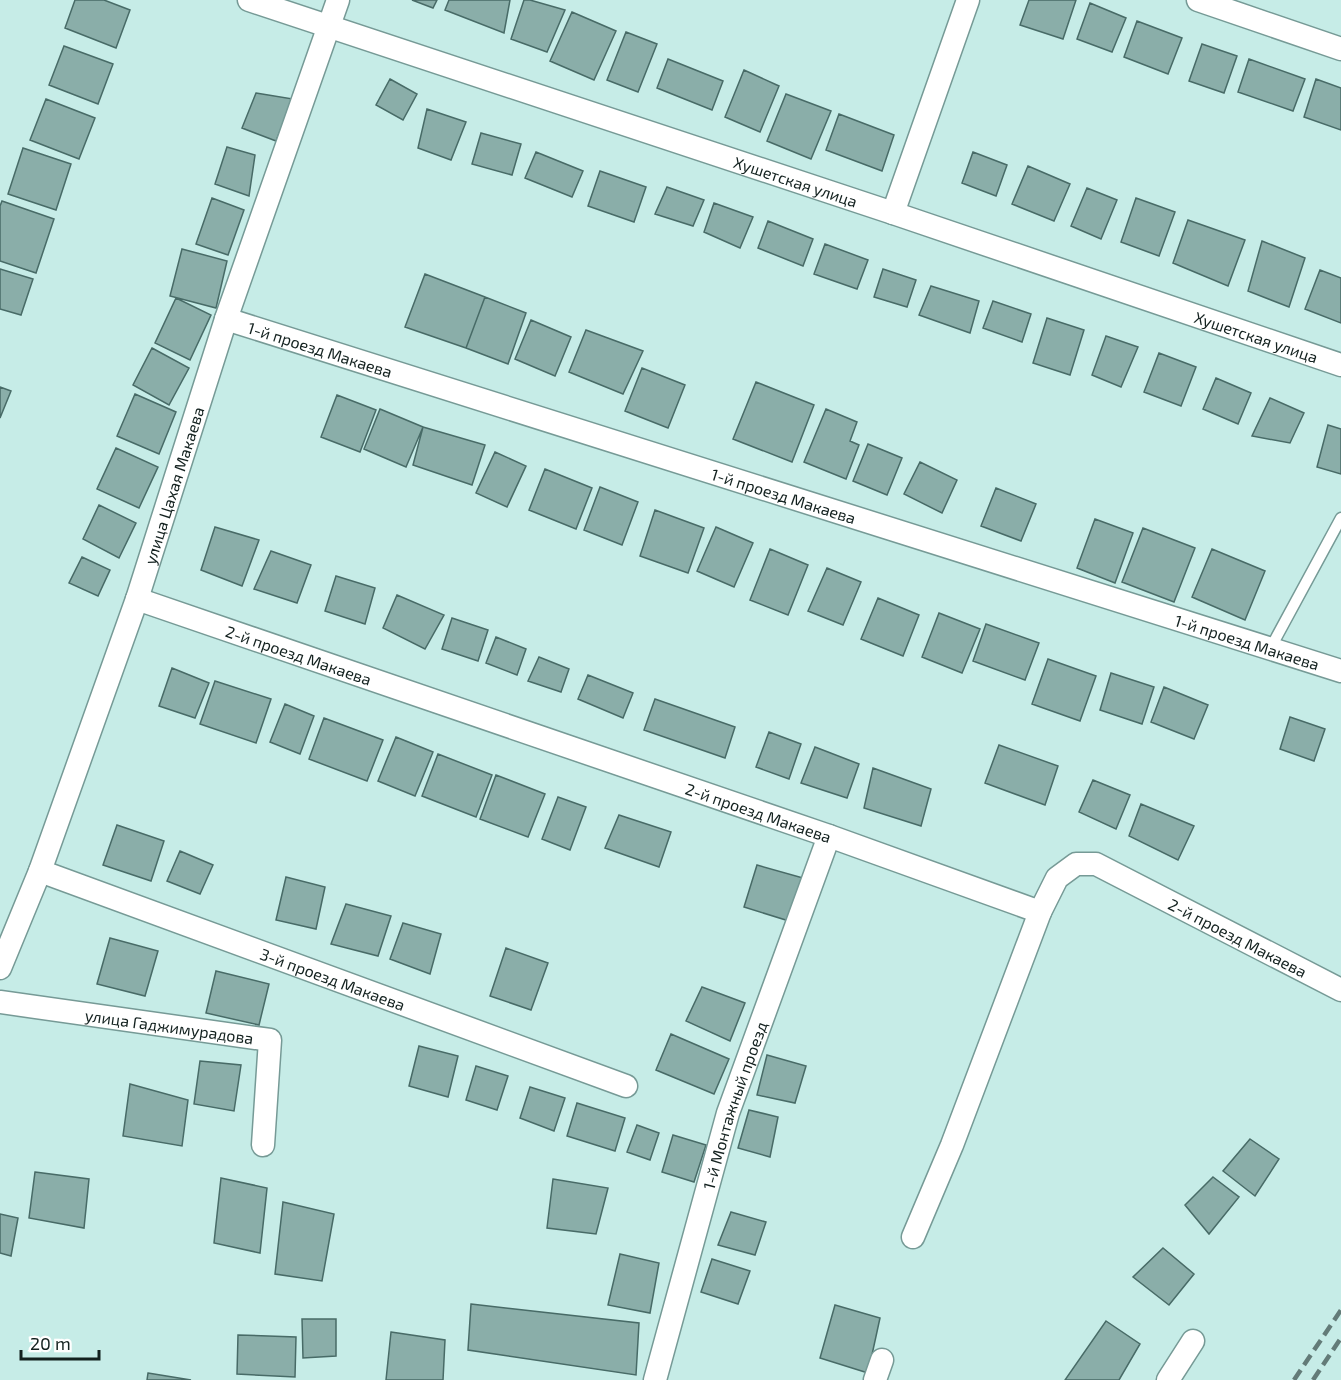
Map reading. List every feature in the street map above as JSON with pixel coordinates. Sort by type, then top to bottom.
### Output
[{"type":"street","name":"Хушетская улица","points":[[249,0],[893,213],[1341,365]]},
{"type":"street","name":"улица Цахая Макаева","points":[[0,968],[40,871],[137,600],[226,319],[339,0]]},
{"type":"street","points":[[893,213],[968,0]]},
{"type":"street","points":[[1198,0],[1341,49]]},
{"type":"street","name":"1-й проезд Макаева","points":[[226,319],[1341,671]]},
{"type":"street","name":"2-й проезд Макаева","points":[[137,600],[829,836],[1040,912],[1057,878],[1076,864],[1096,864],[1341,990]]},
{"type":"street","name":"1-й Монтажный проезд","points":[[655,1380],[728,1113],[829,836]]},
{"type":"street","name":"3-й проезд Макаева","points":[[40,871],[626,1086]]},
{"type":"street","points":[[913,1237],[952,1145],[1040,912]]},
{"type":"street","name":"улица Гаджимурадова","points":[[0,1002],[270,1040],[263,1145]]},
{"type":"street","points":[[1168,1380],[1193,1341]]},
{"type":"lane","points":[[1270,649],[1341,518]]},
{"type":"building","points":[[75,0],[104,0],[130,10],[116,48],[65,28]]},
{"type":"building","points":[[412,0],[437,0],[433,8]]},
{"type":"building","points":[[449,0],[510,0],[504,33],[445,10]]},
{"type":"building","points":[[524,0],[565,10],[547,52],[511,39]]},
{"type":"building","points":[[1029,0],[1076,0],[1063,39],[1020,25]]},
{"type":"building","points":[[1090,3],[1126,18],[1112,52],[1077,39]]},
{"type":"building","points":[[572,12],[616,31],[594,80],[550,61]]},
{"type":"building","points":[[1137,21],[1182,38],[1168,74],[1124,57]]},
{"type":"building","points":[[626,32],[657,44],[638,92],[607,80]]},
{"type":"building","points":[[1202,44],[1237,56],[1224,93],[1189,81]]},
{"type":"building","points":[[64,46],[113,64],[98,104],[49,85]]},
{"type":"building","points":[[668,59],[723,81],[712,110],[657,88]]},
{"type":"building","points":[[1249,59],[1305,79],[1293,111],[1238,92]]},
{"type":"building","points":[[744,70],[779,86],[760,132],[725,117]]},
{"type":"building","points":[[390,79],[417,94],[403,120],[376,105]]},
{"type":"building","points":[[1316,79],[1341,88],[1341,130],[1304,117]]},
{"type":"building","points":[[256,93],[293,99],[276,141],[242,128]]},
{"type":"building","points":[[786,94],[831,111],[811,159],[767,141]]},
{"type":"building","points":[[46,99],[95,118],[79,159],[30,140]]},
{"type":"building","points":[[427,109],[466,122],[451,160],[418,148]]},
{"type":"building","points":[[839,114],[894,135],[882,171],[826,150]]},
{"type":"building","points":[[481,133],[521,144],[512,175],[472,164]]},
{"type":"building","points":[[227,147],[255,155],[249,196],[215,184]]},
{"type":"building","points":[[23,148],[71,164],[56,210],[8,194]]},
{"type":"building","points":[[536,152],[583,171],[572,197],[525,178]]},
{"type":"building","points":[[973,152],[1007,165],[996,196],[962,183]]},
{"type":"building","points":[[1028,166],[1070,184],[1054,221],[1012,204]]},
{"type":"building","points":[[600,171],[646,187],[634,222],[588,206]]},
{"type":"building","points":[[667,187],[704,200],[693,226],[655,214]]},
{"type":"building","points":[[1087,188],[1117,200],[1101,239],[1071,226]]},
{"type":"building","points":[[212,198],[244,210],[228,255],[196,244]]},
{"type":"building","points":[[1136,198],[1175,212],[1159,256],[1121,242]]},
{"type":"building","points":[[2,201],[54,219],[36,273],[0,261],[0,206]]},
{"type":"building","points":[[714,203],[753,217],[740,248],[704,232]]},
{"type":"building","points":[[1188,220],[1245,240],[1228,286],[1173,263]]},
{"type":"building","points":[[768,221],[813,239],[803,266],[758,248]]},
{"type":"building","points":[[1262,241],[1305,258],[1289,307],[1248,291]]},
{"type":"building","points":[[825,244],[868,260],[857,289],[814,274]]},
{"type":"building","points":[[182,249],[227,261],[216,308],[170,296]]},
{"type":"building","points":[[0,269],[33,279],[21,315],[0,309]]},
{"type":"building","points":[[883,269],[916,280],[907,307],[874,297]]},
{"type":"building","points":[[1320,270],[1341,278],[1341,323],[1305,309]]},
{"type":"building","points":[[425,274],[485,297],[466,348],[405,327]]},
{"type":"building","points":[[931,286],[979,301],[970,333],[919,315]]},
{"type":"building","points":[[485,297],[526,313],[508,364],[466,348]]},
{"type":"building","points":[[176,298],[211,315],[190,360],[155,343]]},
{"type":"building","points":[[993,301],[1031,314],[1022,342],[983,328]]},
{"type":"building","points":[[1047,318],[1084,330],[1070,375],[1033,363]]},
{"type":"building","points":[[531,320],[571,337],[555,376],[515,359]]},
{"type":"building","points":[[586,330],[643,351],[623,394],[569,372]]},
{"type":"building","points":[[1106,336],[1138,347],[1121,387],[1092,375]]},
{"type":"building","points":[[152,348],[189,368],[169,405],[133,385]]},
{"type":"building","points":[[1159,353],[1196,367],[1181,406],[1144,392]]},
{"type":"building","points":[[642,368],[685,385],[668,428],[625,411]]},
{"type":"building","points":[[1216,378],[1251,393],[1238,424],[1203,409]]},
{"type":"building","points":[[756,382],[814,405],[792,462],[733,439]]},
{"type":"building","points":[[0,387],[11,391],[0,418]]},
{"type":"building","points":[[135,394],[176,412],[159,454],[117,436]]},
{"type":"building","points":[[337,395],[376,410],[360,452],[321,437]]},
{"type":"building","points":[[1270,398],[1304,413],[1290,443],[1252,436]]},
{"type":"building","points":[[380,409],[423,427],[406,467],[364,449]]},
{"type":"building","points":[[826,409],[857,422],[850,441],[859,445],[846,479],[804,462]]},
{"type":"building","points":[[1328,425],[1341,429],[1341,474],[1317,467]]},
{"type":"building","points":[[423,427],[485,445],[472,485],[413,465]]},
{"type":"building","points":[[868,444],[902,458],[887,495],[853,481]]},
{"type":"building","points":[[116,448],[158,467],[139,508],[97,489]]},
{"type":"building","points":[[495,452],[526,466],[507,507],[476,493]]},
{"type":"building","points":[[920,462],[957,480],[942,513],[904,494]]},
{"type":"building","points":[[545,469],[592,488],[576,529],[529,510]]},
{"type":"building","points":[[600,487],[638,502],[622,545],[584,530]]},
{"type":"building","points":[[996,488],[1036,504],[1021,541],[981,526]]},
{"type":"building","points":[[99,505],[136,523],[119,558],[83,539]]},
{"type":"building","points":[[655,510],[704,528],[688,573],[640,556]]},
{"type":"building","points":[[1095,519],[1133,533],[1115,583],[1077,568]]},
{"type":"building","points":[[215,527],[259,540],[242,586],[201,570]]},
{"type":"building","points":[[716,527],[753,543],[734,587],[697,571]]},
{"type":"building","points":[[1143,528],[1195,548],[1174,602],[1122,582]]},
{"type":"building","points":[[770,549],[808,565],[788,615],[750,600]]},
{"type":"building","points":[[1212,549],[1265,571],[1245,620],[1192,597]]},
{"type":"building","points":[[271,551],[311,565],[297,603],[254,589]]},
{"type":"building","points":[[82,557],[110,570],[98,596],[69,583]]},
{"type":"building","points":[[827,568],[861,582],[843,625],[808,611]]},
{"type":"building","points":[[336,576],[375,588],[365,624],[325,611]]},
{"type":"building","points":[[397,595],[444,615],[425,649],[383,628]]},
{"type":"building","points":[[878,598],[919,615],[903,656],[861,639]]},
{"type":"building","points":[[939,613],[980,629],[962,673],[922,657]]},
{"type":"building","points":[[452,618],[488,630],[478,661],[442,649]]},
{"type":"building","points":[[986,624],[1039,643],[1025,680],[973,661]]},
{"type":"building","points":[[496,637],[526,649],[517,675],[486,663]]},
{"type":"building","points":[[539,657],[569,669],[561,692],[528,681]]},
{"type":"building","points":[[1048,659],[1096,676],[1080,721],[1032,704]]},
{"type":"building","points":[[172,668],[209,683],[195,718],[159,706]]},
{"type":"building","points":[[1111,673],[1154,687],[1142,724],[1100,710]]},
{"type":"building","points":[[588,675],[633,693],[623,718],[578,699]]},
{"type":"building","points":[[215,681],[271,699],[256,743],[200,724]]},
{"type":"building","points":[[1164,687],[1208,705],[1194,739],[1151,722]]},
{"type":"building","points":[[655,699],[735,727],[725,758],[644,730]]},
{"type":"building","points":[[285,704],[314,716],[300,754],[270,742]]},
{"type":"building","points":[[1290,717],[1325,729],[1314,761],[1280,749]]},
{"type":"building","points":[[324,718],[383,740],[367,781],[309,759]]},
{"type":"building","points":[[769,732],[801,744],[789,779],[756,767]]},
{"type":"building","points":[[396,737],[433,752],[415,796],[378,781]]},
{"type":"building","points":[[999,745],[1058,766],[1045,805],[985,783]]},
{"type":"building","points":[[815,747],[859,764],[847,798],[801,783]]},
{"type":"building","points":[[438,754],[492,775],[476,817],[422,796]]},
{"type":"building","points":[[873,768],[931,789],[921,826],[864,808]]},
{"type":"building","points":[[496,775],[545,794],[528,837],[480,819]]},
{"type":"building","points":[[1093,780],[1130,795],[1116,829],[1079,812]]},
{"type":"building","points":[[558,797],[586,807],[570,850],[542,839]]},
{"type":"building","points":[[1141,804],[1194,826],[1178,860],[1129,836]]},
{"type":"building","points":[[619,815],[671,832],[659,867],[605,848]]},
{"type":"building","points":[[117,825],[164,841],[151,881],[103,865]]},
{"type":"building","points":[[180,851],[213,865],[200,894],[167,881]]},
{"type":"building","points":[[757,865],[803,878],[789,921],[744,907]]},
{"type":"building","points":[[286,877],[325,887],[316,929],[276,920]]},
{"type":"building","points":[[346,904],[391,916],[378,956],[331,944]]},
{"type":"building","points":[[403,923],[441,934],[430,974],[390,959]]},
{"type":"building","points":[[110,938],[158,951],[145,996],[97,984]]},
{"type":"building","points":[[506,948],[548,963],[531,1010],[490,996]]},
{"type":"building","points":[[216,971],[269,984],[259,1025],[206,1013]]},
{"type":"building","points":[[702,987],[745,1003],[730,1041],[686,1021]]},
{"type":"building","points":[[671,1034],[729,1059],[714,1094],[656,1070]]},
{"type":"building","points":[[419,1046],[458,1056],[448,1097],[409,1086]]},
{"type":"building","points":[[767,1055],[806,1066],[795,1103],[757,1095]]},
{"type":"building","points":[[200,1061],[241,1065],[234,1111],[194,1104]]},
{"type":"building","points":[[476,1066],[508,1076],[497,1110],[466,1100]]},
{"type":"building","points":[[130,1084],[188,1100],[182,1146],[123,1136]]},
{"type":"building","points":[[530,1087],[565,1098],[554,1131],[520,1118]]},
{"type":"building","points":[[577,1103],[625,1118],[615,1151],[567,1136]]},
{"type":"building","points":[[749,1110],[778,1117],[770,1157],[738,1148]]},
{"type":"building","points":[[637,1125],[659,1133],[650,1160],[627,1152]]},
{"type":"building","points":[[673,1135],[706,1145],[694,1182],[662,1172]]},
{"type":"building","points":[[1250,1139],[1279,1159],[1255,1196],[1223,1171]]},
{"type":"building","points":[[35,1172],[89,1179],[84,1228],[29,1218]]},
{"type":"building","points":[[1213,1177],[1239,1197],[1209,1234],[1185,1205]]},
{"type":"building","points":[[221,1178],[267,1188],[260,1253],[214,1243]]},
{"type":"building","points":[[553,1179],[608,1188],[596,1234],[547,1228]]},
{"type":"building","points":[[283,1202],[334,1214],[322,1281],[275,1274]]},
{"type":"building","points":[[731,1212],[766,1222],[755,1255],[718,1245]]},
{"type":"building","points":[[0,1214],[18,1218],[11,1256],[0,1253]]},
{"type":"building","points":[[1163,1248],[1194,1274],[1169,1305],[1133,1277]]},
{"type":"building","points":[[620,1254],[659,1263],[650,1313],[608,1305]]},
{"type":"building","points":[[712,1259],[750,1271],[738,1304],[701,1292]]},
{"type":"building","points":[[471,1304],[639,1323],[636,1375],[468,1350]]},
{"type":"building","points":[[835,1305],[880,1318],[868,1373],[820,1358]]},
{"type":"building","points":[[302,1319],[336,1319],[336,1356],[303,1358]]},
{"type":"building","points":[[1106,1321],[1140,1344],[1119,1380],[1065,1380]]},
{"type":"building","points":[[391,1332],[445,1340],[443,1380],[386,1380]]},
{"type":"building","points":[[238,1335],[296,1337],[295,1377],[237,1374]]},
{"type":"building","points":[[148,1373],[191,1380],[147,1380]]},
{"type":"railway","points":[[1294,1380],[1341,1310]]},
{"type":"railway","points":[[1313,1380],[1341,1338]]}]
